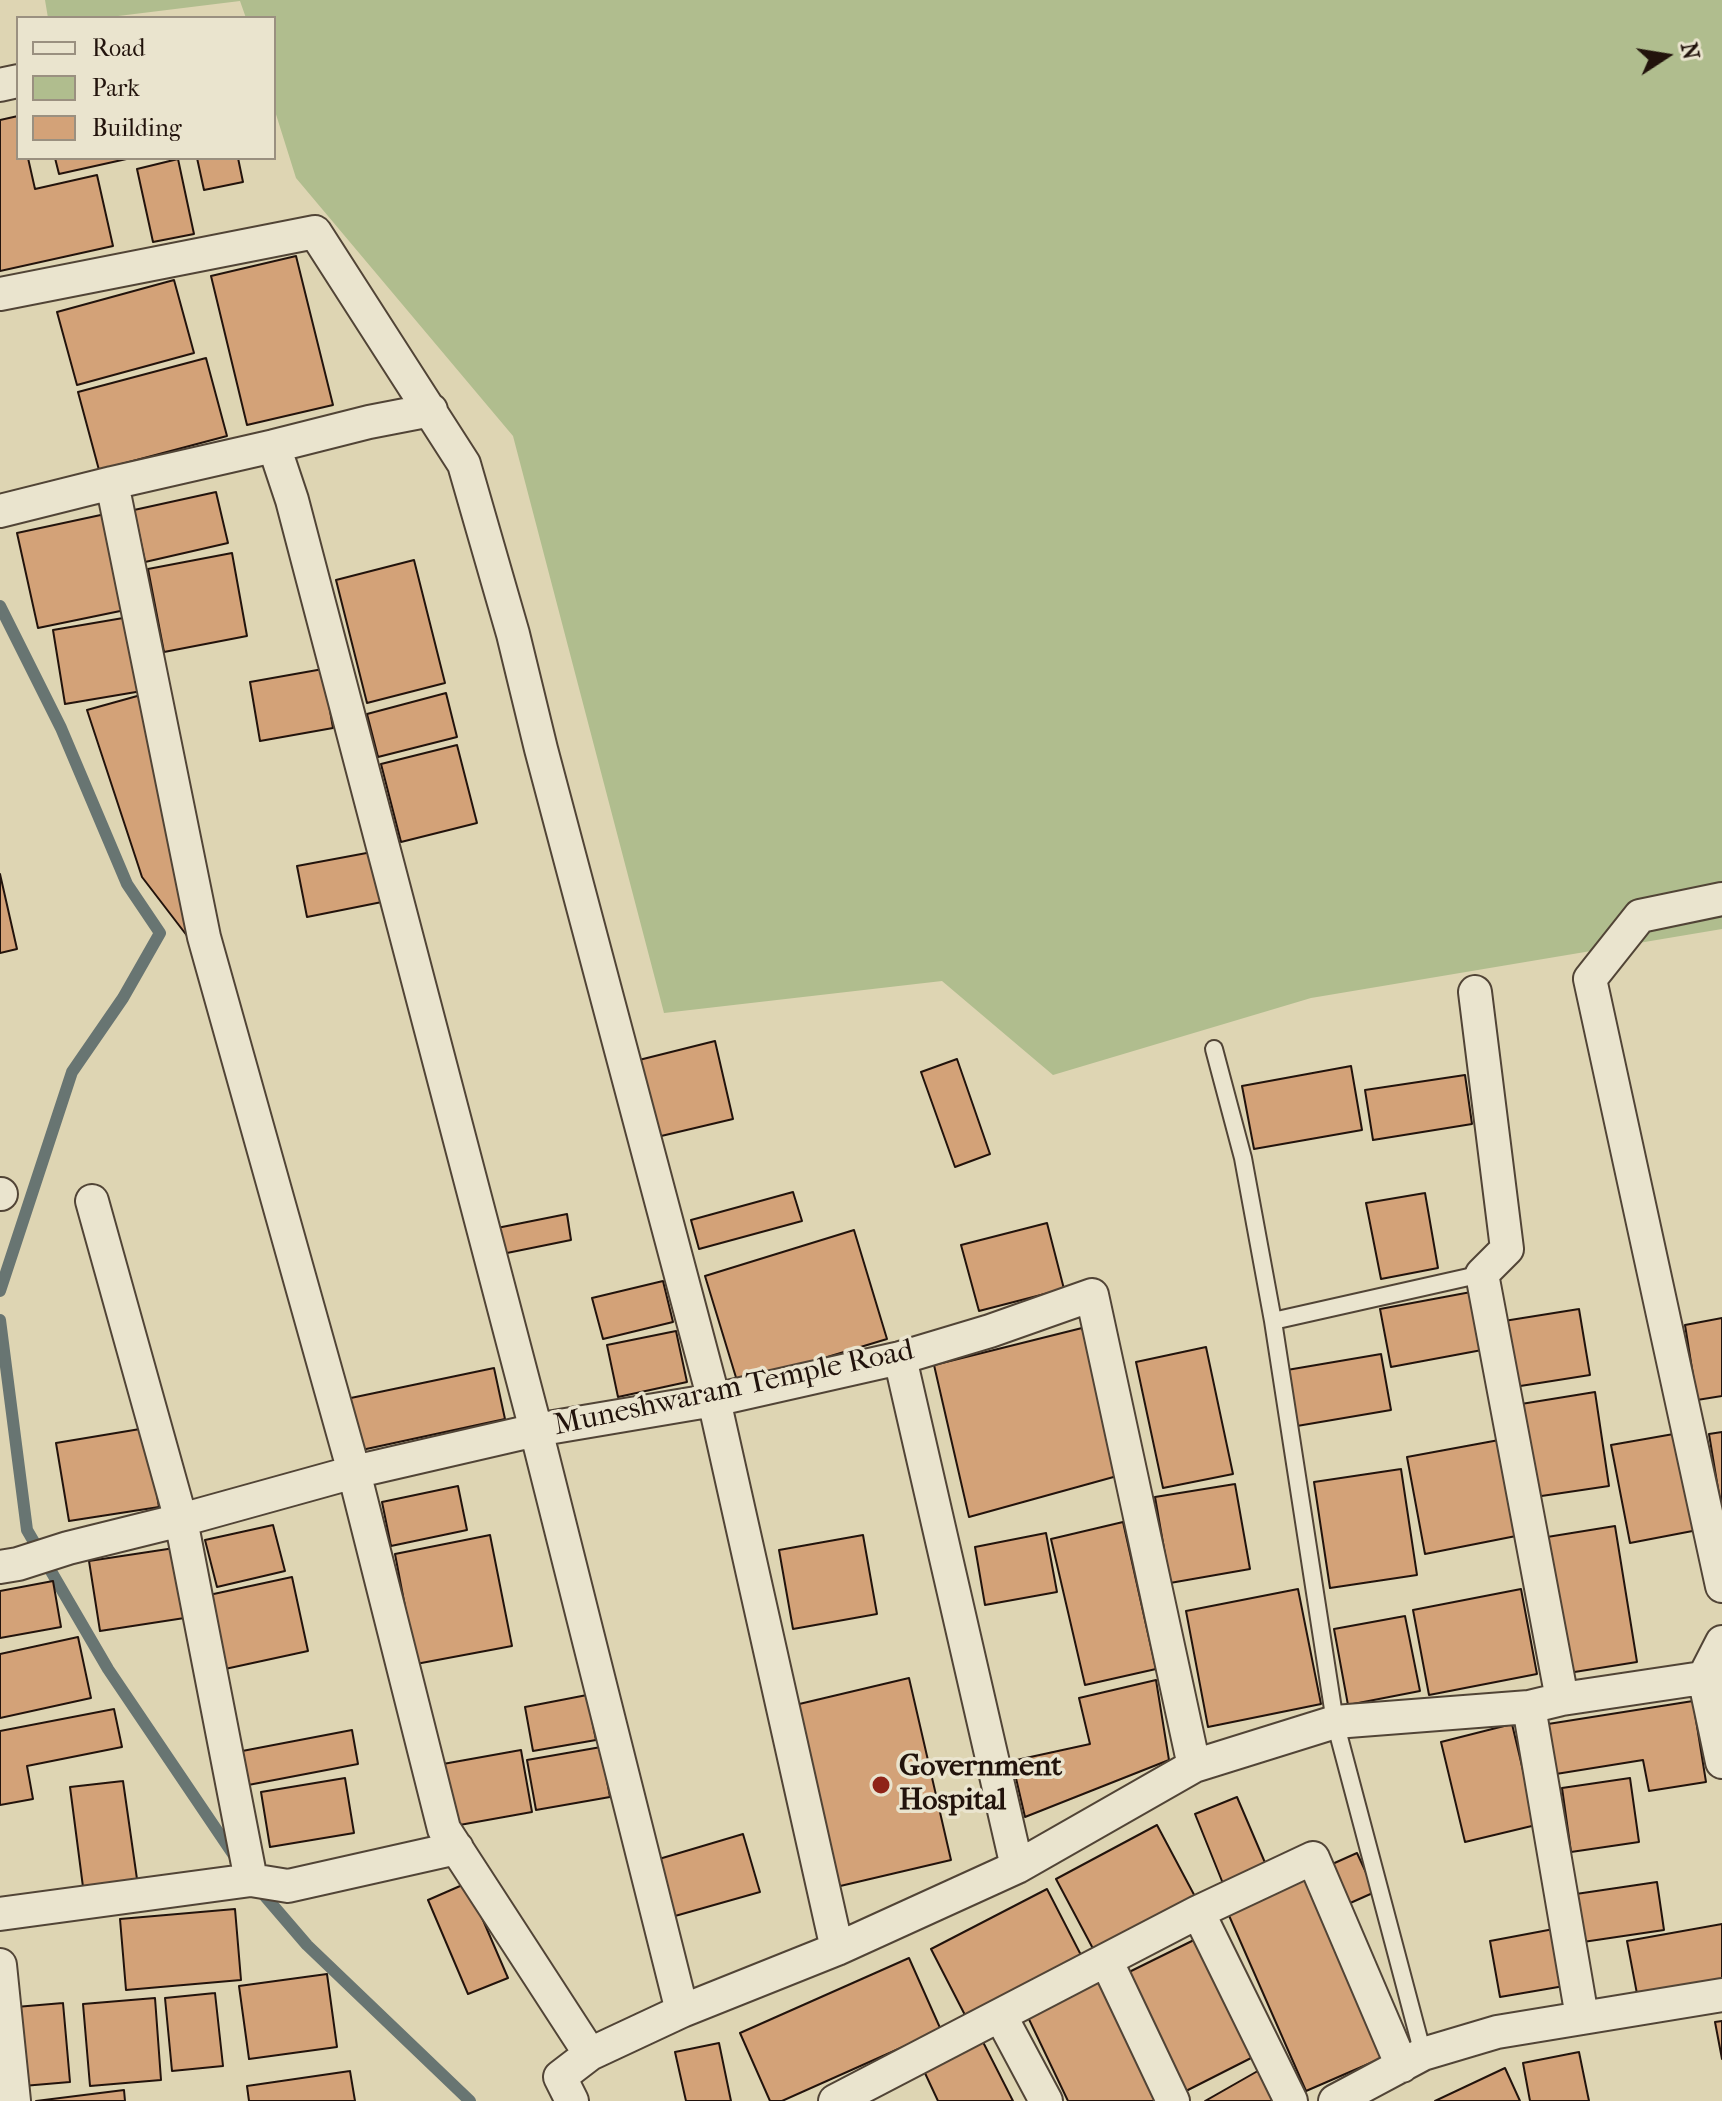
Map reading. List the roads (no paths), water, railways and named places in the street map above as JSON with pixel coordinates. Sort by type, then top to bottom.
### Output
[{"type":"street","points":[[0,294],[315,232],[464,464],[513,634],[714,1400],[837,1949]]},
{"type":"street","points":[[0,511],[369,422],[431,410]]},
{"type":"street","points":[[274,446],[292,500],[536,1430],[682,2011]]},
{"type":"street","points":[[112,483],[204,937],[354,1472],[444,1829],[590,2054]]},
{"type":"street","points":[[1722,899],[1640,916],[1590,979],[1722,1586]]},
{"type":"street","points":[[1475,992],[1507,1249],[1482,1274],[1562,1699]]},
{"type":"street","points":[[92,1201],[181,1520],[251,1880]]},
{"type":"street","name":"Muneshwaram Temple Road","points":[[9,1566],[354,1472],[536,1430],[714,1400],[900,1358],[990,1331],[1092,1295],[1194,1766]]},
{"type":"street","points":[[900,1358],[1017,1867]]},
{"type":"street","points":[[1722,1642],[1713,1676],[1722,1762]]},
{"type":"street","points":[[572,2101],[560,2077],[590,2054],[682,2011],[837,1949],[1017,1867],[1194,1766],[1335,1722],[1529,1707],[1562,1699],[1713,1676]]},
{"type":"street","points":[[1529,1707],[1582,2017]]},
{"type":"street","points":[[0,1914],[251,1880],[288,1886],[457,1848]]},
{"type":"street","points":[[835,2101],[879,2091],[1000,2015],[1198,1912],[1313,1858],[1412,2060]]},
{"type":"street","points":[[1198,1912],[1291,2101]]},
{"type":"street","points":[[1106,1960],[1173,2101]]},
{"type":"street","points":[[0,1965],[14,2101]]},
{"type":"street","points":[[1335,2101],[1412,2060],[1497,2032],[1722,1995]]},
{"type":"street","points":[[1000,2015],[1046,2101]]},
{"type":"lane","points":[[1214,1049],[1243,1158],[1273,1321],[1335,1722],[1412,2060]]},
{"type":"lane","points":[[1273,1321],[1482,1274]]},
{"type":"waterway","points":[[0,606],[61,728],[127,884],[160,933],[123,998],[72,1072],[0,1291]]},
{"type":"waterway","points":[[0,1320],[27,1530],[108,1669],[235,1857]]},
{"type":"waterway","points":[[258,1888],[307,1945],[470,2101]]},
{"type":"place","name":"Government Hospital","points":[[881,1785]]}]
